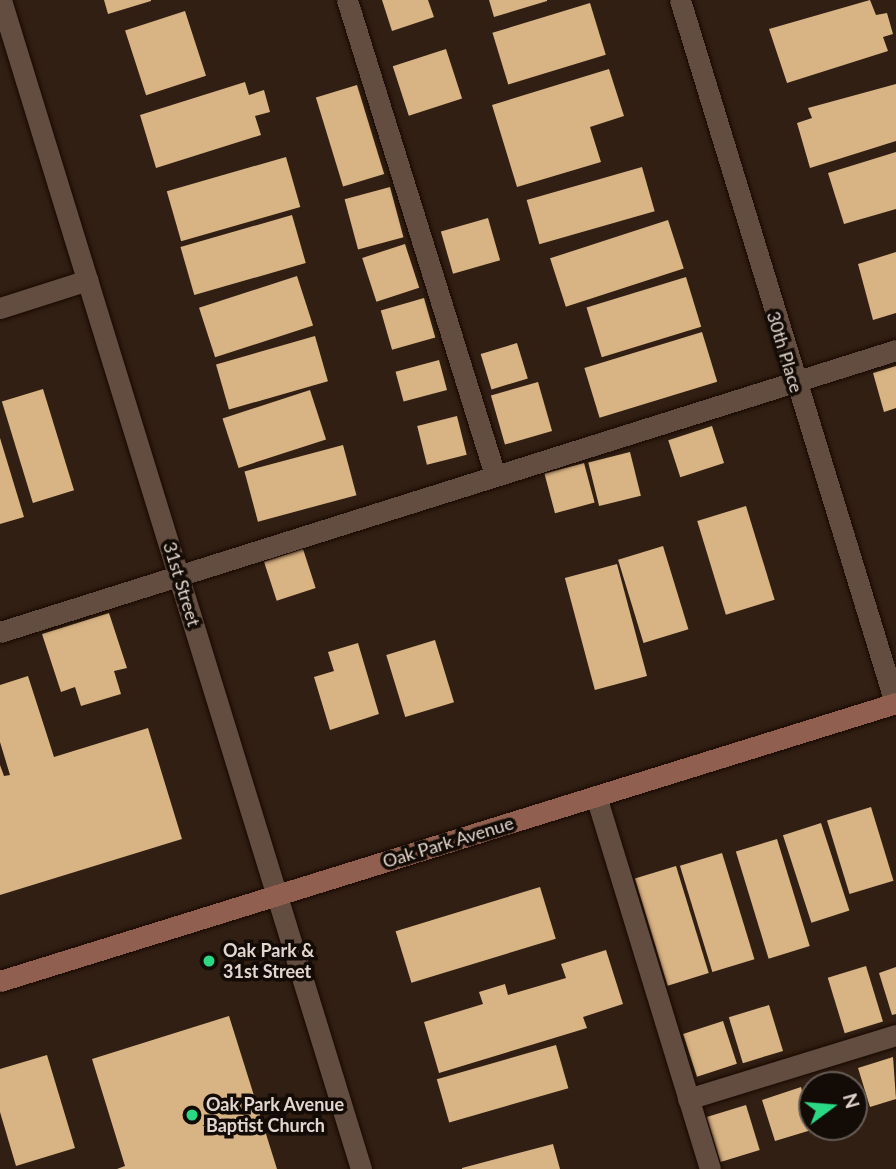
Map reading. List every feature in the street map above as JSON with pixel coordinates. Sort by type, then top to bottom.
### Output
[{"type":"street","name":"31st Street","points":[[1,0],[361,1169]]},
{"type":"street","points":[[347,0],[495,476]]},
{"type":"street","name":"30th Place","points":[[680,0],[794,382],[895,703]]},
{"type":"street","points":[[0,309],[88,280]]},
{"type":"street","points":[[0,632],[896,350]]},
{"type":"street","name":"Oak Park Avenue","points":[[0,981],[895,703]]},
{"type":"street","points":[[596,796],[710,1169]]},
{"type":"street","points":[[688,1099],[896,1035]]},
{"type":"building","points":[[104,0],[151,0],[151,1],[108,14]]},
{"type":"building","points":[[382,0],[428,0],[434,17],[392,31]]},
{"type":"building","points":[[489,0],[547,0],[547,1],[494,17]]},
{"type":"building","points":[[870,0],[876,15],[887,13],[893,34],[883,37],[888,51],[787,83],[769,29]]},
{"type":"building","points":[[590,3],[606,55],[508,84],[492,33]]},
{"type":"building","points":[[185,11],[206,76],[146,95],[125,30]]},
{"type":"building","points":[[446,49],[462,98],[409,116],[393,66]]},
{"type":"building","points":[[609,69],[624,116],[590,127],[601,162],[517,187],[492,105]]},
{"type":"building","points":[[245,82],[249,95],[264,90],[270,112],[255,116],[261,135],[156,168],[140,115]]},
{"type":"building","points":[[896,84],[896,141],[810,168],[797,123],[812,118],[808,108]]},
{"type":"building","points":[[357,85],[384,174],[343,187],[316,98]]},
{"type":"building","points":[[896,152],[896,209],[844,224],[828,173]]},
{"type":"building","points":[[286,157],[300,207],[181,241],[167,191]]},
{"type":"building","points":[[642,167],[655,211],[539,244],[527,200]]},
{"type":"building","points":[[390,187],[403,237],[358,249],[345,199]]},
{"type":"building","points":[[292,215],[306,263],[194,295],[180,247]]},
{"type":"building","points":[[488,218],[500,260],[453,274],[441,232]]},
{"type":"building","points":[[668,220],[684,269],[566,307],[550,258]]},
{"type":"building","points":[[405,244],[419,288],[376,302],[362,258]]},
{"type":"building","points":[[896,252],[896,313],[873,320],[858,264]]},
{"type":"building","points":[[297,276],[313,325],[215,357],[199,308]]},
{"type":"building","points":[[686,277],[701,327],[602,357],[587,307]]},
{"type":"building","points":[[424,298],[435,337],[392,350],[381,310]]},
{"type":"building","points":[[702,332],[717,382],[600,418],[584,368]]},
{"type":"building","points":[[315,336],[328,381],[229,410],[216,364]]},
{"type":"building","points":[[517,343],[528,378],[491,389],[481,354]]},
{"type":"building","points":[[439,360],[447,390],[404,402],[396,372]]},
{"type":"building","points":[[896,366],[896,408],[884,412],[873,373]]},
{"type":"building","points":[[538,382],[552,431],[505,445],[491,396]]},
{"type":"building","points":[[43,389],[74,490],[33,503],[2,402]]},
{"type":"building","points":[[310,390],[326,439],[239,468],[223,418]]},
{"type":"building","points":[[457,416],[467,455],[427,465],[417,426]]},
{"type":"building","points":[[712,426],[724,463],[680,477],[668,440]]},
{"type":"building","points":[[0,438],[24,517],[0,524]]},
{"type":"building","points":[[343,445],[356,495],[258,522],[244,471]]},
{"type":"building","points":[[630,452],[641,496],[599,506],[588,462]]},
{"type":"building","points":[[584,463],[595,503],[555,513],[544,474]]},
{"type":"building","points":[[746,506],[775,600],[726,615],[697,521]]},
{"type":"building","points":[[663,546],[688,629],[643,643],[618,560]]},
{"type":"building","points":[[303,549],[316,588],[277,601],[264,562]]},
{"type":"building","points":[[617,564],[647,676],[595,690],[565,578]]},
{"type":"building","points":[[109,613],[127,668],[114,671],[121,694],[81,706],[75,687],[61,692],[42,634]]},
{"type":"building","points":[[435,640],[454,702],[405,717],[386,655]]},
{"type":"building","points":[[358,643],[379,714],[330,730],[314,677],[334,671],[328,652]]},
{"type":"building","points":[[28,676],[54,757],[148,728],[182,839],[0,895],[0,765],[4,776],[10,775],[0,742],[0,685]]},
{"type":"building","points":[[871,807],[894,881],[850,894],[827,820]]},
{"type":"building","points":[[821,823],[849,910],[811,923],[783,835]]},
{"type":"building","points":[[777,839],[810,946],[769,959],[736,852]]},
{"type":"building","points":[[722,853],[754,959],[712,972],[680,866]]},
{"type":"building","points":[[676,866],[709,973],[668,986],[635,879]]},
{"type":"building","points":[[540,887],[556,939],[411,983],[396,931]]},
{"type":"building","points":[[606,950],[623,1004],[583,1017],[587,1028],[439,1073],[424,1022],[483,1004],[479,992],[505,984],[508,995],[566,978],[561,964]]},
{"type":"building","points":[[866,966],[883,1021],[845,1033],[828,978]]},
{"type":"building","points":[[896,967],[896,1014],[892,1015],[879,973]]},
{"type":"building","points":[[769,1005],[783,1051],[743,1063],[729,1017]]},
{"type":"building","points":[[229,1016],[277,1169],[117,1169],[125,1166],[92,1059]]},
{"type":"building","points":[[723,1021],[737,1064],[697,1077],[683,1034]]},
{"type":"building","points":[[556,1045],[568,1088],[449,1122],[437,1079]]},
{"type":"building","points":[[47,1055],[75,1148],[16,1166],[0,1112],[0,1069]]},
{"type":"building","points":[[893,1057],[896,1099],[870,1107],[868,1071],[859,1071],[858,1068]]},
{"type":"building","points":[[798,1088],[798,1134],[775,1141],[762,1100]]},
{"type":"building","points":[[746,1105],[760,1150],[721,1162],[707,1117]]},
{"type":"building","points":[[553,1144],[560,1169],[462,1169],[462,1168]]},
{"type":"place","name":"Oak Park & 31st Street","points":[[209,961]]},
{"type":"place","name":"Oak Park Avenue Baptist Church","points":[[192,1115]]}]
